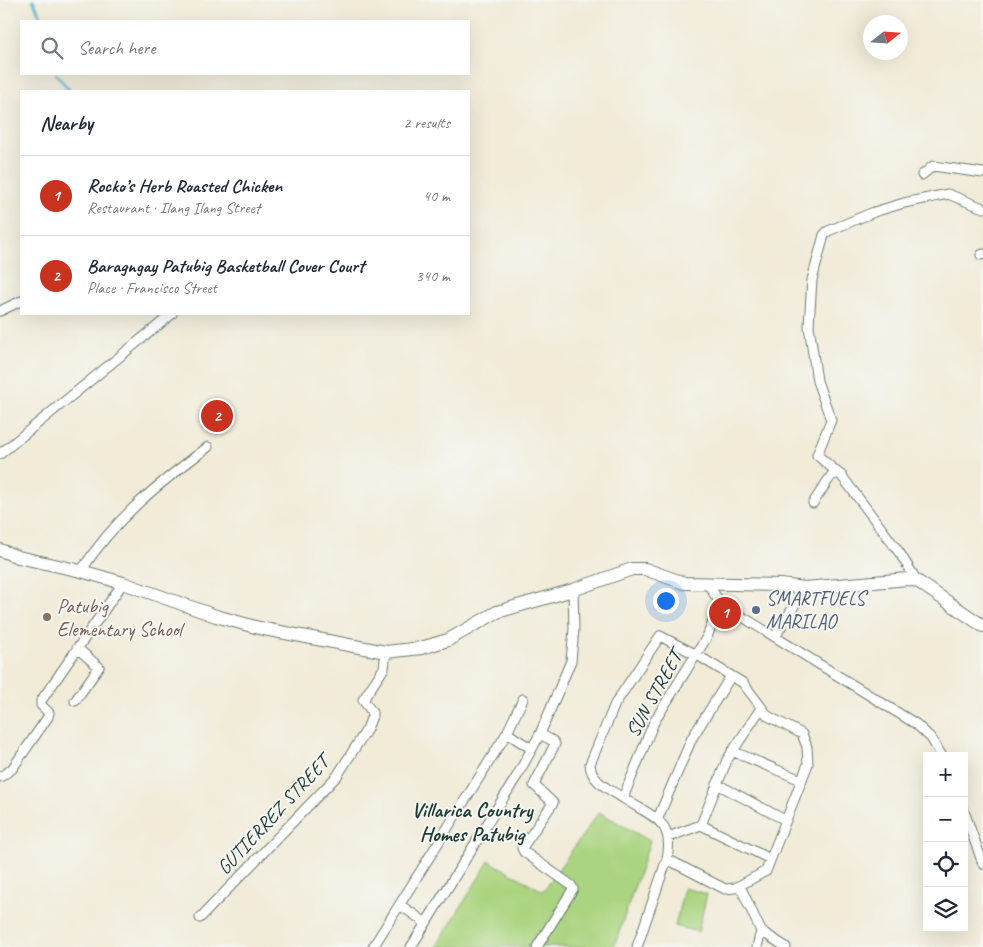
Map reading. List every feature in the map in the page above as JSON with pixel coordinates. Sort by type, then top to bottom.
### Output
[{"type":"main road","points":[[0,550],[18,557],[81,571],[123,583],[216,616],[259,628],[386,652],[421,648],[439,642],[498,612],[573,590],[632,569],[644,569],[684,582],[780,585],[805,588],[908,579],[917,581],[983,626]]},
{"type":"street","points":[[922,175],[933,166],[983,172]]},
{"type":"street","points":[[917,581],[899,552],[838,473],[817,455],[830,425],[830,415],[818,381],[809,326],[812,280],[824,235],[828,231],[874,212],[904,203],[948,194],[983,208]]},
{"type":"street","points":[[0,311],[20,301]]},
{"type":"street","points":[[0,454],[171,315]]},
{"type":"street","points":[[81,571],[100,541],[127,513],[158,484],[208,447]]},
{"type":"street","points":[[813,503],[831,476],[838,473]]},
{"type":"street","points":[[0,777],[12,769],[48,717],[49,714],[41,705],[41,701],[123,583]]},
{"type":"street","points":[[708,584],[720,603],[916,724],[931,738],[940,752]]},
{"type":"street","points":[[774,637],[805,588]]},
{"type":"street","points":[[411,947],[540,734],[571,661],[574,629],[573,590]]},
{"type":"street","name":"SUN STREET","points":[[623,798],[654,722],[707,637],[720,603]]},
{"type":"street","points":[[637,947],[667,859],[670,845],[668,837],[658,818],[644,813],[595,780],[591,773],[590,764],[615,704],[660,636],[697,654],[743,683],[768,716],[802,734],[807,747],[808,764],[766,872],[740,886],[725,889],[667,859]]},
{"type":"street","points":[[75,701],[98,667],[77,648]]},
{"type":"street","name":"GUTIERREZ STREET","points":[[200,918],[337,776],[367,729],[372,712],[363,700],[384,668],[386,652]]},
{"type":"street","points":[[658,818],[692,738],[731,676]]},
{"type":"street","points":[[374,947],[507,733],[523,700]]},
{"type":"street","points":[[700,825],[732,751],[761,708]]},
{"type":"street","points":[[507,733],[532,749]]},
{"type":"street","points":[[537,947],[573,888],[522,850],[552,803],[534,785],[555,744],[553,740],[540,734]]},
{"type":"street","points":[[732,751],[801,780]]},
{"type":"street","points":[[717,784],[785,820]]},
{"type":"street","points":[[968,822],[983,864]]},
{"type":"street","points":[[668,837],[700,825],[770,859]]},
{"type":"street","points":[[740,886],[761,930],[786,947]]},
{"type":"street","points":[[400,905],[426,923]]},
{"type":"street","points":[[757,947],[761,930]]},
{"type":"green space","points":[[599,812],[650,841],[614,947],[436,947],[489,861],[543,891]]},
{"type":"green space","points":[[684,888],[707,894],[698,932],[675,926]]},
{"type":"waterway","points":[[33,0],[43,20]]},
{"type":"waterway","points":[[57,75],[69,90]]},
{"type":"place","name":"Baragngay Patubig Basketball Cover Court","points":[[217,416]]},
{"type":"place","name":"SMARTFUELS MARILAO","points":[[756,610]]},
{"type":"place","name":"Rocko’s Herb Roasted Chicken","points":[[725,613]]},
{"type":"place","name":"Patubig Elementary School","points":[[47,617]]},
{"type":"district","name":"Villarica Country Homes Patubig","points":[[472,822]]}]
